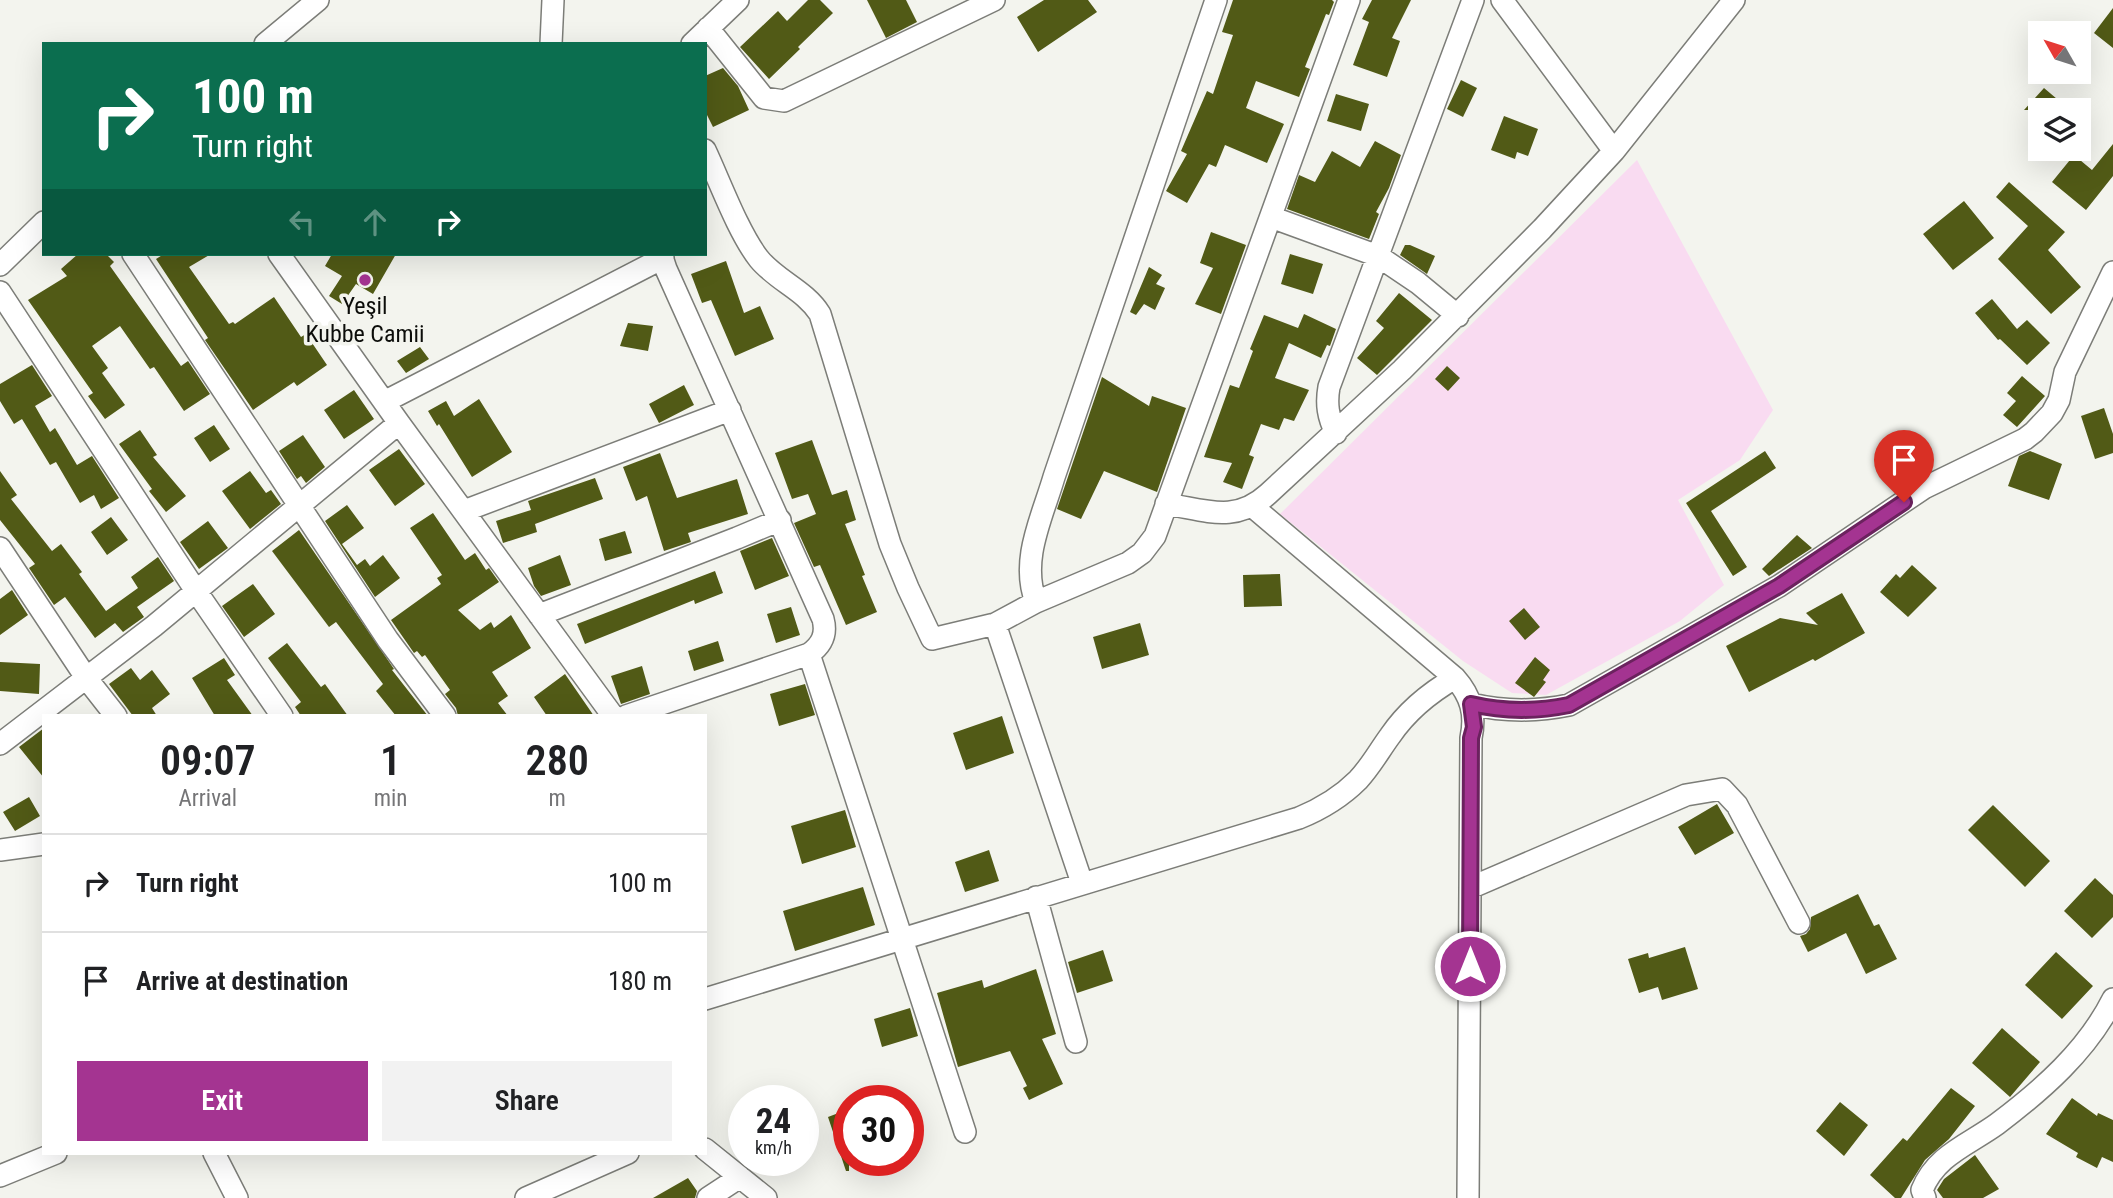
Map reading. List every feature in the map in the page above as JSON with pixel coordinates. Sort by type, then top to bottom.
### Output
[{"type":"street","points":[[267,42],[318,0]]},
{"type":"street","points":[[551,42],[553,0]]},
{"type":"street","points":[[694,42],[738,0]]},
{"type":"street","points":[[1036,602],[1029,570],[1034,544],[1058,464],[1216,0]]},
{"type":"street","points":[[707,154],[752,249],[769,269],[808,298],[820,314],[890,544],[932,639],[995,624],[1036,602],[1134,560],[1149,545],[1166,505],[1349,0]]},
{"type":"street","points":[[1336,433],[1328,412],[1329,387],[1473,0]]},
{"type":"street","points":[[1502,0],[1614,150]]},
{"type":"street","points":[[1166,505],[1229,514],[1259,503],[1458,316],[1542,229],[1614,150],[1734,0]]},
{"type":"street","points":[[708,29],[764,98],[784,101],[988,1]]},
{"type":"street","points":[[1271,217],[1378,256],[1418,283],[1458,316]]},
{"type":"street","points":[[0,265],[42,224]]},
{"type":"street","points":[[134,256],[388,640],[444,714]]},
{"type":"street","points":[[280,256],[612,714]]},
{"type":"street","points":[[384,402],[662,256],[825,626],[820,645],[809,654],[632,714]]},
{"type":"street","points":[[1471,704],[1511,711],[1569,705],[1779,586],[1924,488],[2025,439],[2043,424],[2059,400],[2065,372],[2113,272]]},
{"type":"street","points":[[0,292],[196,591],[281,714]]},
{"type":"street","points":[[464,511],[730,410]]},
{"type":"street","points":[[0,744],[87,679],[399,423]]},
{"type":"street","points":[[1252,506],[1455,678],[1468,695],[1471,704],[1474,727],[1471,738],[1468,1198]]},
{"type":"street","points":[[539,615],[780,520]]},
{"type":"street","points":[[0,548],[87,679],[114,714]]},
{"type":"street","points":[[995,624],[1082,883]]},
{"type":"street","points":[[809,654],[965,1132]]},
{"type":"street","points":[[707,998],[1317,811],[1358,780],[1412,709],[1455,678]]},
{"type":"street","points":[[1471,888],[1686,795],[1722,789],[1737,805],[1799,923]]},
{"type":"street","points":[[0,850],[42,844]]},
{"type":"street","points":[[1036,897],[1076,1042]]},
{"type":"street","points":[[1925,1198],[1922,1190],[1927,1178],[1942,1160],[1996,1125],[2048,1082],[2082,1046],[2113,999]]},
{"type":"street","points":[[707,1151],[766,1198]]},
{"type":"street","points":[[0,1176],[51,1155]]},
{"type":"street","points":[[215,1155],[237,1198]]},
{"type":"street","points":[[526,1198],[623,1155]]},
{"type":"street","points":[[708,1198],[740,1177]]},
{"type":"shaded area","points":[[1637,160],[1773,410],[1740,460],[1678,500],[1724,585],[1680,621],[1546,695],[1512,693],[1463,661],[1280,514]]},
{"type":"building","points":[[808,0],[820,0],[833,13],[769,79],[740,47],[778,11],[787,21]]},
{"type":"building","points":[[867,0],[906,0],[917,22],[886,38]]},
{"type":"building","points":[[1044,0],[1088,0],[1097,12],[1038,52],[1017,17]]},
{"type":"building","points":[[1233,0],[1334,2],[1329,15],[1326,14],[1305,67],[1310,69],[1299,97],[1256,81],[1246,108],[1284,124],[1267,163],[1225,145],[1216,167],[1209,164],[1187,203],[1166,191],[1187,154],[1181,151],[1207,91],[1213,94],[1233,35],[1222,32]]},
{"type":"building","points":[[1372,0],[1411,0],[1392,38],[1400,41],[1387,77],[1353,65],[1369,22],[1362,19]]},
{"type":"building","points":[[2113,8],[2113,48],[2094,33]]},
{"type":"building","points":[[723,68],[738,86],[749,110],[713,127],[707,115],[707,75]]},
{"type":"building","points":[[1461,80],[1477,88],[1463,117],[1447,109]]},
{"type":"building","points":[[2044,88],[2056,98],[2035,98]]},
{"type":"building","points":[[1336,94],[1369,104],[1361,131],[1327,121]]},
{"type":"building","points":[[1504,116],[1538,129],[1528,156],[1517,152],[1515,159],[1491,150]]},
{"type":"building","points":[[1375,141],[1401,155],[1389,188],[1376,212],[1379,214],[1369,239],[1287,209],[1299,175],[1315,182],[1332,151],[1360,167]]},
{"type":"building","points":[[2113,144],[2113,176],[2086,210],[2052,182],[2069,161],[2081,161],[2092,170]]},
{"type":"building","points":[[2009,182],[2065,232],[2048,250],[2081,287],[2051,314],[1998,259],[2028,226],[1996,197]]},
{"type":"building","points":[[1964,201],[1994,238],[1953,270],[1923,234]]},
{"type":"building","points":[[1211,232],[1246,245],[1221,314],[1195,304],[1213,268],[1200,263]]},
{"type":"building","points":[[1405,245],[1435,256],[1427,274],[1400,255]]},
{"type":"building","points":[[1290,254],[1323,264],[1313,294],[1281,284]]},
{"type":"building","points":[[76,256],[108,256],[114,262],[110,266],[181,366],[188,361],[210,394],[184,411],[154,367],[150,369],[120,326],[92,346],[108,368],[102,373],[125,405],[105,419],[88,396],[93,393],[28,300],[67,276],[61,269]]},
{"type":"building","points":[[161,256],[208,256],[189,267],[229,324],[235,324],[274,297],[301,337],[306,334],[327,365],[297,386],[294,382],[253,410],[205,340],[208,338],[156,259]]},
{"type":"building","name":"Yeşil Kubbe Camii","points":[[331,256],[395,256],[373,294],[356,284],[342,304],[329,296],[342,276],[325,266]]},
{"type":"building","points":[[726,261],[744,313],[760,306],[774,339],[735,356],[711,300],[702,303],[691,274]]},
{"type":"building","points":[[1149,267],[1162,275],[1156,284],[1165,288],[1155,310],[1144,304],[1136,315],[1130,312]]},
{"type":"building","points":[[1399,293],[1432,320],[1377,375],[1357,358],[1384,328],[1376,321]]},
{"type":"building","points":[[1992,299],[2017,329],[2027,320],[2050,343],[2027,365],[1998,340],[1975,313]]},
{"type":"building","points":[[1304,314],[1336,329],[1330,346],[1327,345],[1321,358],[1289,343],[1275,378],[1309,390],[1294,421],[1284,418],[1279,430],[1261,424],[1249,455],[1254,457],[1242,489],[1223,482],[1232,463],[1204,457],[1230,385],[1239,388],[1253,351],[1250,349],[1264,315],[1298,328]]},
{"type":"building","points":[[628,323],[653,326],[648,351],[620,346]]},
{"type":"building","points":[[420,347],[429,359],[406,373],[397,361]]},
{"type":"building","points":[[32,365],[52,396],[35,406],[50,432],[55,428],[77,465],[92,456],[119,498],[101,509],[94,495],[80,503],[56,462],[50,465],[22,419],[14,424],[0,401],[0,384]]},
{"type":"building","points":[[1447,366],[1460,378],[1448,391],[1435,379]]},
{"type":"building","points":[[2022,376],[2045,396],[2017,427],[2003,415],[2016,401],[2007,393]]},
{"type":"building","points":[[1102,377],[1149,406],[1152,396],[1186,408],[1157,492],[1104,471],[1081,519],[1057,509]]},
{"type":"building","points":[[684,385],[694,405],[659,423],[649,404]]},
{"type":"building","points":[[354,390],[374,419],[344,439],[324,410]]},
{"type":"building","points":[[479,399],[512,452],[472,477],[428,411],[446,401],[454,416]]},
{"type":"building","points":[[2104,408],[2113,434],[2113,453],[2095,459],[2081,416]]},
{"type":"building","points":[[214,425],[230,449],[210,462],[194,438]]},
{"type":"building","points":[[140,430],[157,455],[153,457],[186,496],[166,512],[119,444]]},
{"type":"building","points":[[303,435],[325,467],[306,483],[301,476],[297,479],[279,451]]},
{"type":"building","points":[[812,440],[832,495],[847,490],[856,520],[845,524],[877,612],[846,625],[820,565],[814,567],[794,523],[816,514],[808,494],[792,499],[775,453]]},
{"type":"building","points":[[399,449],[425,484],[395,506],[369,470]]},
{"type":"building","points":[[1765,451],[1776,468],[1711,511],[1747,567],[1733,576],[1686,503]]},
{"type":"building","points":[[2030,451],[2062,464],[2049,500],[2008,486],[2019,456]]},
{"type":"building","points":[[660,453],[677,498],[737,479],[748,514],[688,533],[691,542],[664,551],[647,496],[636,501],[623,467]]},
{"type":"building","points":[[0,471],[17,495],[11,499],[52,551],[61,544],[106,611],[138,588],[131,577],[158,557],[174,581],[137,607],[144,617],[123,632],[115,623],[95,638],[65,597],[54,605],[29,568],[35,564],[0,520]]},
{"type":"building","points":[[250,471],[266,493],[271,490],[281,504],[250,529],[222,491]]},
{"type":"building","points":[[595,478],[603,499],[535,524],[537,532],[503,543],[496,521],[531,510],[528,501]]},
{"type":"building","points":[[347,505],[364,528],[342,544],[357,565],[365,559],[370,566],[383,555],[400,578],[375,597],[325,521]]},
{"type":"building","points":[[433,513],[465,560],[475,553],[486,570],[489,568],[499,582],[458,610],[480,630],[491,622],[494,628],[511,615],[531,648],[492,672],[508,696],[498,703],[506,714],[458,714],[445,694],[450,690],[425,655],[422,657],[417,651],[414,653],[391,620],[441,584],[437,578],[442,575],[410,528]]},
{"type":"building","points":[[111,517],[128,540],[107,555],[91,532]]},
{"type":"building","points":[[208,521],[228,548],[199,569],[180,542]]},
{"type":"building","points":[[299,530],[394,669],[392,670],[426,714],[394,714],[376,691],[383,684],[336,622],[329,627],[272,551]]},
{"type":"building","points":[[625,531],[632,553],[605,561],[599,539]]},
{"type":"building","points":[[1797,535],[1812,548],[1769,576],[1762,569]]},
{"type":"building","points":[[772,538],[789,576],[755,590],[740,551]]},
{"type":"building","points":[[560,555],[571,585],[541,596],[534,586],[528,568]]},
{"type":"building","points":[[1912,565],[1937,588],[1908,617],[1880,592],[1896,574],[1900,578]]},
{"type":"building","points":[[715,571],[723,593],[695,604],[694,600],[585,644],[577,624]]},
{"type":"building","points":[[1280,574],[1282,606],[1244,607],[1243,575]]},
{"type":"building","points":[[253,584],[275,614],[244,637],[222,606]]},
{"type":"building","points":[[12,590],[28,615],[0,635],[0,599]]},
{"type":"building","points":[[1842,593],[1865,633],[1815,661],[1813,659],[1749,692],[1726,646],[1780,618],[1818,625],[1806,613]]},
{"type":"building","points":[[791,607],[800,635],[776,643],[767,614]]},
{"type":"building","points":[[1524,608],[1540,627],[1525,640],[1509,621]]},
{"type":"building","points":[[1140,623],[1149,655],[1102,669],[1093,637]]},
{"type":"building","points":[[718,641],[724,661],[694,671],[688,651]]},
{"type":"building","points":[[287,643],[321,687],[325,684],[347,714],[300,714],[295,707],[301,702],[268,658]]},
{"type":"building","points":[[1535,657],[1550,670],[1543,680],[1546,682],[1534,697],[1515,683]]},
{"type":"building","points":[[224,658],[235,675],[227,680],[252,714],[214,714],[192,678]]},
{"type":"building","points":[[0,662],[40,664],[39,694],[0,691]]},
{"type":"building","points":[[642,666],[650,694],[621,704],[611,676]]},
{"type":"building","points":[[131,668],[140,680],[152,670],[170,694],[152,708],[156,714],[132,714],[109,684]]},
{"type":"building","points":[[565,674],[593,714],[546,714],[534,697]]},
{"type":"building","points":[[805,684],[815,715],[779,726],[770,694]]},
{"type":"building","points":[[1002,716],[1014,753],[966,770],[953,733]]},
{"type":"building","points":[[42,730],[42,776],[19,747]]},
{"type":"building","points":[[29,797],[40,816],[15,831],[3,812]]},
{"type":"building","points":[[1717,804],[1734,833],[1695,855],[1678,827]]},
{"type":"building","points":[[1993,805],[2050,861],[2025,887],[1968,830]]},
{"type":"building","points":[[845,810],[856,847],[802,864],[791,826]]},
{"type":"building","points":[[989,850],[999,881],[965,892],[955,862]]},
{"type":"building","points":[[2095,878],[2113,895],[2113,917],[2092,938],[2064,911]]},
{"type":"building","points":[[863,887],[875,925],[795,951],[783,911]]},
{"type":"building","points":[[1858,894],[1874,926],[1879,924],[1897,959],[1866,974],[1846,933],[1808,952],[1800,936],[1810,929],[1811,917]]},
{"type":"building","points":[[1685,947],[1698,989],[1662,1000],[1658,987],[1639,993],[1628,959],[1648,953],[1649,958]]},
{"type":"building","points":[[1103,950],[1113,981],[1077,993],[1068,962]]},
{"type":"building","points":[[2056,952],[2093,986],[2062,1019],[2025,985]]},
{"type":"building","points":[[1036,969],[1056,1034],[1042,1039],[1063,1084],[1029,1100],[1023,1088],[1027,1086],[1010,1051],[958,1067],[937,993],[982,980],[984,988]]},
{"type":"building","points":[[910,1008],[918,1036],[882,1047],[874,1019]]},
{"type":"building","points":[[2002,1028],[2040,1062],[2010,1097],[1972,1063]]},
{"type":"building","points":[[1951,1088],[1975,1106],[1949,1139],[1925,1160],[1901,1198],[1895,1198],[1870,1175],[1903,1138],[1907,1141]]},
{"type":"building","points":[[2072,1098],[2097,1116],[2098,1113],[2113,1120],[2113,1162],[2102,1157],[2097,1168],[2076,1157],[2078,1153],[2046,1134]]},
{"type":"building","points":[[1840,1102],[1868,1125],[1844,1156],[1816,1131]]},
{"type":"building","points":[[833,1115],[833,1132],[828,1117]]},
{"type":"building","points":[[1975,1155],[1999,1189],[1983,1198],[1943,1198],[1937,1190],[1944,1179]]},
{"type":"building","points":[[688,1178],[697,1191],[695,1198],[653,1198]]},
{"type":"place","name":"Yeşil Kubbe Camii","points":[[365,280]]},
{"type":"route","points":[[1470,966],[1471,738],[1474,727],[1471,704],[1511,711],[1569,705],[1779,586],[1904,502]]}]
